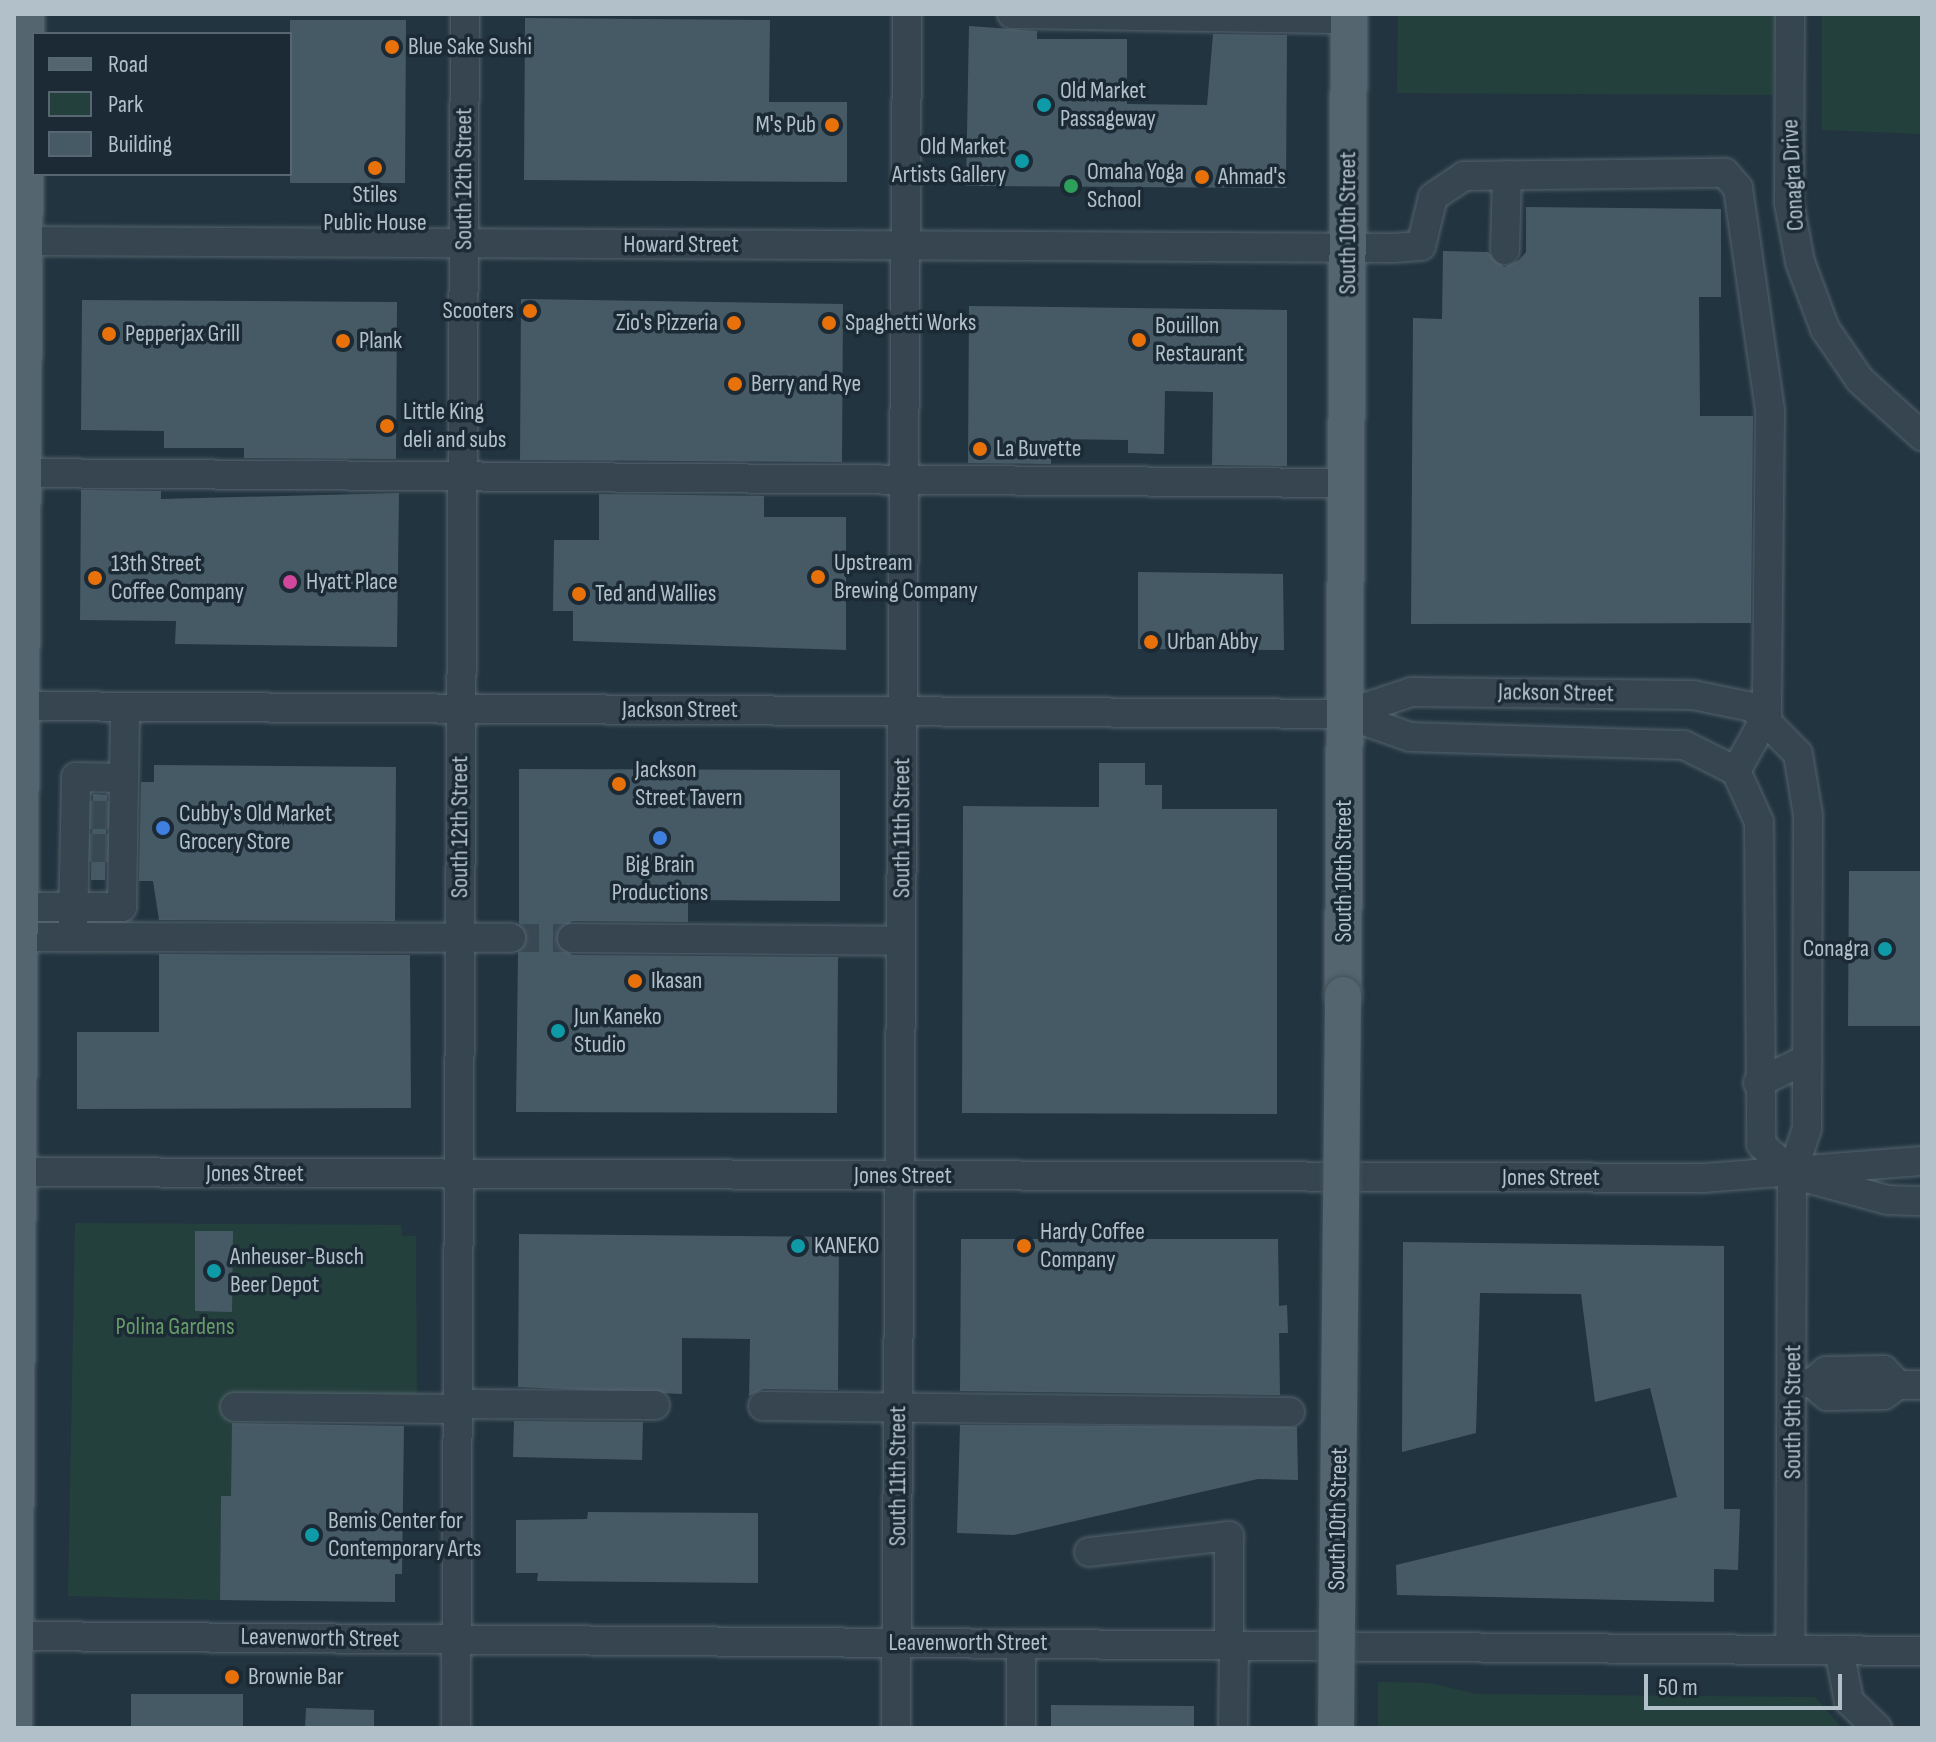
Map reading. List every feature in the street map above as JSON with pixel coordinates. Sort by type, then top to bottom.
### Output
[{"type":"main road","points":[[14,1724],[14,1172],[20,922],[19,241],[26,14]]},
{"type":"main road","name":"South 10th Street","points":[[1336,1728],[1349,16]]},
{"type":"street","name":"South 12th Street","points":[[456,1728],[465,14]]},
{"type":"street","name":"South 11th Street","points":[[896,1728],[907,14]]},
{"type":"street","points":[[1012,14],[1349,16]]},
{"type":"street","name":"Conagra Drive","points":[[1790,14],[1789,203],[1800,262],[1825,329],[1860,380],[1922,436]]},
{"type":"street","points":[[1505,250],[1507,175],[1725,173],[1738,188],[1770,410],[1767,715],[1736,771],[1759,822],[1758,1083],[1761,1144],[1792,1174]]},
{"type":"street","name":"Howard Street","points":[[19,241],[1348,249],[1421,246],[1433,197],[1464,176],[1507,175]]},
{"type":"street","points":[[18,473],[1347,483]]},
{"type":"street","name":"Jackson Street","points":[[18,706],[1345,714],[1427,692],[1706,695],[1767,715]]},
{"type":"street","points":[[20,922],[74,907],[122,907],[120,815],[125,707]]},
{"type":"street","name":"Jackson Street","points":[[1345,714],[1410,737],[1684,745],[1736,771]]},
{"type":"street","name":"South 9th Street","points":[[1767,715],[1798,754],[1806,785],[1807,1128],[1792,1174],[1803,1383],[1790,1649]]},
{"type":"street","points":[[73,937],[81,815],[76,777],[124,778]]},
{"type":"street","points":[[20,922],[73,937],[511,938]]},
{"type":"street","points":[[572,938],[901,941]]},
{"type":"street","points":[[1758,1083],[1807,1059]]},
{"type":"street","name":"Jones Street","points":[[14,1172],[899,1176],[1792,1174],[1922,1161]]},
{"type":"street","name":"Jones Street","points":[[1792,1174],[1888,1200],[1922,1201]]},
{"type":"street","points":[[1803,1383],[1827,1396],[1884,1395],[1910,1385]]},
{"type":"street","points":[[235,1407],[655,1405]]},
{"type":"street","points":[[763,1406],[1290,1412]]},
{"type":"street","points":[[1089,1552],[1229,1536],[1233,1728]]},
{"type":"street","name":"Leavenworth Street","points":[[15,1636],[1922,1651]]},
{"type":"street","points":[[1021,1644],[1021,1728]]},
{"type":"street","points":[[1839,1650],[1849,1701],[1877,1728]]},
{"type":"green space","points":[[1398,14],[1775,14],[1773,95],[1397,93]]},
{"type":"green space","points":[[1822,14],[1922,14],[1922,134],[1822,130]]},
{"type":"green space","name":"Polina Gardens","points":[[75,1223],[401,1225],[402,1236],[416,1236],[417,1416],[233,1413],[231,1496],[221,1496],[220,1600],[68,1596]]},
{"type":"green space","points":[[1378,1682],[1430,1683],[1477,1694],[1815,1697],[1842,1728],[1378,1728]]},
{"type":"building","points":[[525,18],[770,20],[769,102],[847,102],[847,182],[524,180]]},
{"type":"building","points":[[290,20],[406,20],[405,183],[290,183]]},
{"type":"building","points":[[969,26],[1037,31],[1037,39],[1127,39],[1127,104],[1207,105],[1213,34],[1287,35],[1286,188],[966,186]]},
{"type":"building","points":[[1526,207],[1721,209],[1721,297],[1699,297],[1700,416],[1753,416],[1751,623],[1411,624],[1413,318],[1442,319],[1443,251],[1488,252],[1504,267],[1519,260],[1526,252]]},
{"type":"building","points":[[521,299],[843,304],[842,462],[520,460]]},
{"type":"building","points":[[82,300],[397,302],[396,459],[244,458],[244,448],[164,448],[164,431],[81,430]]},
{"type":"building","points":[[969,306],[1287,310],[1287,466],[1212,465],[1213,392],[1165,391],[1164,454],[1128,453],[1128,440],[1051,439],[1051,464],[968,463]]},
{"type":"building","points":[[81,490],[161,491],[161,499],[399,493],[397,647],[175,644],[176,621],[80,620]]},
{"type":"building","points":[[599,494],[764,496],[764,517],[846,517],[846,650],[573,641],[573,611],[553,611],[554,540],[599,540]]},
{"type":"building","points":[[1138,572],[1283,574],[1284,650],[1138,649]]},
{"type":"building","points":[[1099,763],[1145,763],[1145,785],[1162,785],[1162,809],[1277,809],[1277,1114],[962,1113],[963,806],[1099,807]]},
{"type":"building","points":[[154,765],[396,767],[395,921],[159,920],[153,881],[139,881],[141,782],[154,782]]},
{"type":"building","points":[[519,769],[840,770],[840,901],[688,900],[688,922],[572,921],[555,939],[572,955],[838,957],[837,1113],[516,1112],[518,953],[528,939],[519,923]]},
{"type":"building","points":[[93,794],[107,795],[105,880],[91,880]]},
{"type":"building","name":"Conagra","points":[[1849,871],[1922,871],[1922,1026],[1848,1026]]},
{"type":"building","points":[[159,954],[410,955],[411,1108],[77,1109],[77,1032],[159,1032]]},
{"type":"building","name":"Anheuser-Busch Beer Depot","points":[[195,1231],[233,1231],[232,1312],[195,1311]]},
{"type":"building","points":[[519,1234],[839,1237],[838,1390],[763,1389],[749,1396],[750,1339],[682,1338],[682,1394],[518,1387]]},
{"type":"building","points":[[961,1239],[1278,1239],[1279,1306],[1287,1305],[1288,1333],[1279,1333],[1280,1395],[960,1391]]},
{"type":"building","points":[[1403,1242],[1724,1246],[1724,1509],[1740,1509],[1738,1570],[1714,1569],[1714,1602],[1397,1595],[1396,1565],[1677,1497],[1650,1388],[1595,1402],[1581,1294],[1480,1293],[1476,1433],[1402,1452]]},
{"type":"building","points":[[514,1421],[643,1422],[642,1460],[513,1457]]},
{"type":"building","name":"Bemis Center for Contemporary Arts","points":[[232,1423],[404,1426],[402,1574],[395,1574],[395,1602],[220,1600],[221,1496],[231,1496]]},
{"type":"building","points":[[960,1425],[1297,1427],[1298,1480],[1258,1479],[1014,1535],[957,1533]]},
{"type":"building","points":[[588,1512],[758,1513],[758,1583],[537,1581],[538,1573],[516,1573],[516,1520],[587,1519]]},
{"type":"building","points":[[131,1694],[243,1694],[243,1728],[131,1728]]},
{"type":"building","points":[[1051,1705],[1194,1706],[1194,1728],[1051,1728]]},
{"type":"building","points":[[306,1708],[374,1710],[374,1728],[305,1728]]},
{"type":"tunnel","points":[[87,815],[118,815]]},
{"type":"tunnel","points":[[86,848],[117,848]]},
{"type":"tunnel","points":[[511,938],[572,938]]},
{"type":"place","name":"Blue Sake Sushi","points":[[392,47]]},
{"type":"place","name":"Old Market Passageway","points":[[1044,105]]},
{"type":"place","name":"M's Pub","points":[[832,125]]},
{"type":"place","name":"Old Market Artists Gallery","points":[[1022,161]]},
{"type":"place","name":"Stiles Public House","points":[[375,168]]},
{"type":"place","name":"Ahmad's","points":[[1202,177]]},
{"type":"place","name":"Omaha Yoga School","points":[[1071,186]]},
{"type":"place","name":"Scooters","points":[[530,311]]},
{"type":"place","name":"Zio's Pizzeria","points":[[734,323]]},
{"type":"place","name":"Spaghetti Works","points":[[829,323]]},
{"type":"place","name":"Pepperjax Grill","points":[[109,334]]},
{"type":"place","name":"Bouillon Restaurant","points":[[1139,340]]},
{"type":"place","name":"Plank","points":[[343,341]]},
{"type":"place","name":"Berry and Rye","points":[[735,384]]},
{"type":"place","name":"Little King deli and subs","points":[[387,426]]},
{"type":"place","name":"La Buvette","points":[[980,449]]},
{"type":"place","name":"Upstream Brewing Company","points":[[818,577]]},
{"type":"place","name":"13th Street Coffee Company","points":[[95,578]]},
{"type":"place","name":"Hyatt Place","points":[[290,582]]},
{"type":"place","name":"Ted and Wallies","points":[[579,594]]},
{"type":"place","name":"Urban Abby","points":[[1151,642]]},
{"type":"place","name":"Jackson Street Tavern","points":[[619,784]]},
{"type":"place","name":"Cubby's Old Market Grocery Store","points":[[163,828]]},
{"type":"place","name":"Big Brain Productions","points":[[660,838]]},
{"type":"place","name":"Conagra","points":[[1885,949]]},
{"type":"place","name":"Ikasan","points":[[635,981]]},
{"type":"place","name":"Jun Kaneko Studio","points":[[558,1031]]},
{"type":"place","name":"KANEKO","points":[[798,1246]]},
{"type":"place","name":"Hardy Coffee Company","points":[[1024,1246]]},
{"type":"place","name":"Anheuser-Busch Beer Depot","points":[[214,1271]]},
{"type":"place","name":"Bemis Center for Contemporary Arts","points":[[312,1535]]},
{"type":"place","name":"Brownie Bar","points":[[232,1677]]}]
